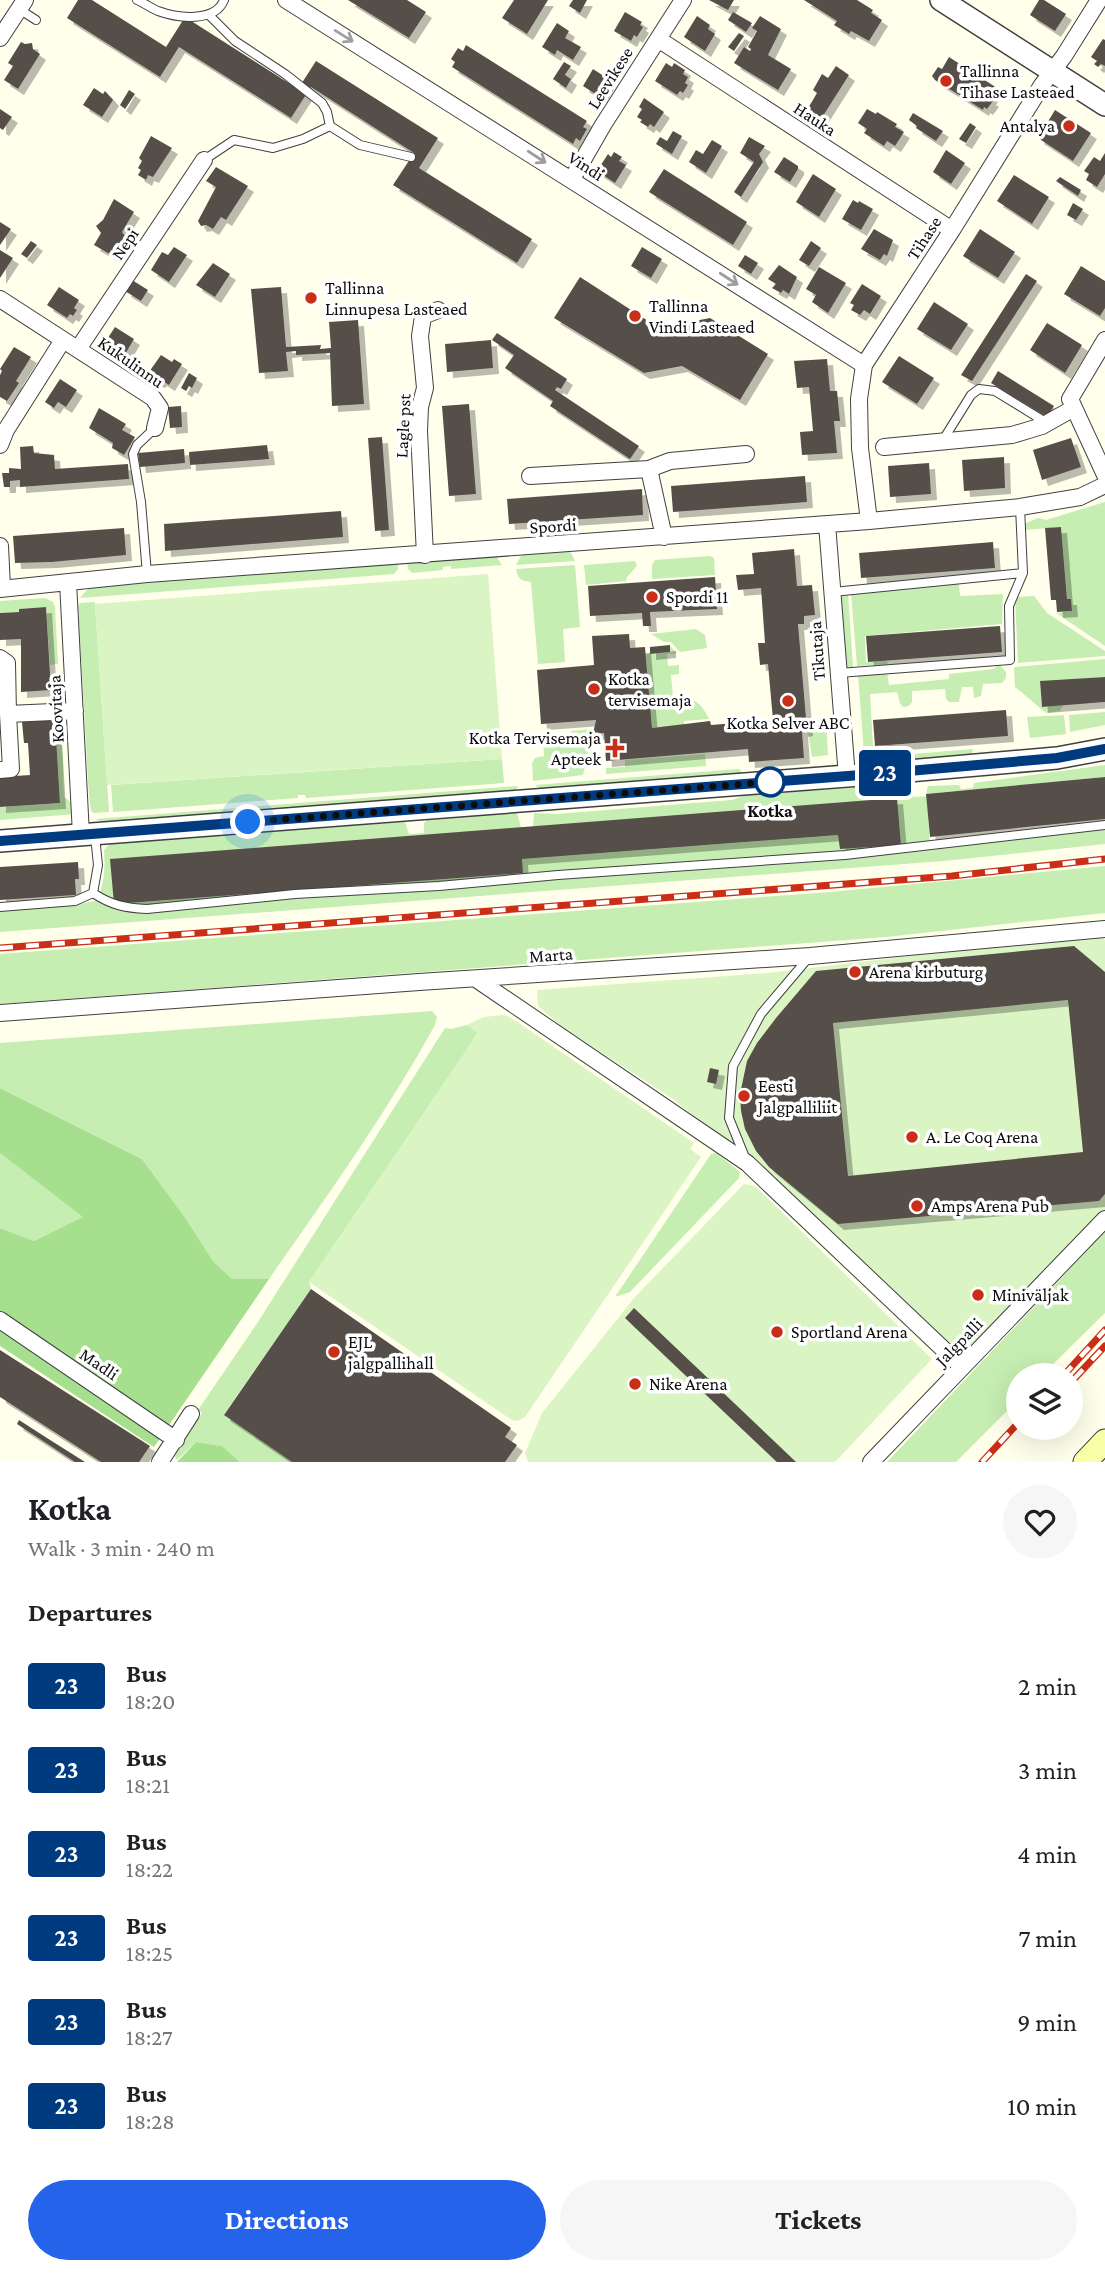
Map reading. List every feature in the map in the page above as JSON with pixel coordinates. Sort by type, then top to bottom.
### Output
[{"type":"main road","points":[[1085,1462],[1105,1441]]},
{"type":"street","name":"Vindi","points":[[286,0],[864,365]]},
{"type":"street","name":"Leevikese","points":[[572,179],[683,0]]},
{"type":"street","points":[[941,0],[1105,105]]},
{"type":"street","name":"Tihase","points":[[869,521],[860,448],[859,399],[864,365],[1099,0]]},
{"type":"street","points":[[0,38],[22,4]]},
{"type":"street","name":"Hauka","points":[[657,39],[952,230]]},
{"type":"street","name":"Nepi","points":[[78,349],[204,160]]},
{"type":"street","name":"Kukulinnu","points":[[0,299],[153,398],[160,408],[155,428]]},
{"type":"street","name":"Lagle pst","points":[[425,555],[419,431],[425,388],[420,336],[422,316],[438,310]]},
{"type":"street","points":[[0,445],[6,430],[63,340]]},
{"type":"street","points":[[1105,340],[1070,399],[1105,475]]},
{"type":"street","points":[[884,447],[1012,435],[1047,423],[1074,408]]},
{"type":"street","points":[[530,476],[649,469],[670,461],[746,454]]},
{"type":"street","points":[[649,469],[664,537]]},
{"type":"street","name":"Spordi","points":[[1,588],[146,574],[664,537],[1020,507],[1080,497],[1105,485]]},
{"type":"street","name":"Tikutaja","points":[[827,524],[846,777]]},
{"type":"street","points":[[0,546],[1,588]]},
{"type":"street","name":"Koovitaja","points":[[68,582],[75,711],[88,834]]},
{"type":"street","points":[[0,658],[7,663],[10,769],[0,770]]},
{"type":"street","points":[[8,714],[75,711]]},
{"type":"street","points":[[0,841],[846,777],[1048,759],[1105,749]]},
{"type":"street","name":"Marta","points":[[0,1013],[810,956],[1105,929]]},
{"type":"street","points":[[476,979],[747,1163],[961,1366]]},
{"type":"street","name":"Jalgpalli","points":[[872,1462],[961,1366],[1105,1219]]},
{"type":"street","name":"Madli","points":[[0,1320],[176,1440]]},
{"type":"street","points":[[160,1462],[191,1414]]},
{"type":"lane","points":[[138,0],[158,11],[209,15],[221,9],[224,0]]},
{"type":"lane","points":[[22,4],[36,20]]},
{"type":"lane","points":[[209,15],[235,41],[285,74],[322,103],[330,126],[360,145],[411,157]]},
{"type":"lane","points":[[204,160],[234,140],[273,148],[303,139],[330,126]]},
{"type":"lane","points":[[942,441],[971,395],[979,389],[995,391],[1047,423]]},
{"type":"lane","name":"Kukulinnu","points":[[146,574],[141,502],[132,454],[137,445],[155,428]]},
{"type":"lane","points":[[838,673],[1010,660],[1009,606],[1023,573],[1020,507]]},
{"type":"lane","points":[[833,592],[1023,573]]},
{"type":"lane","points":[[93,894],[109,904],[146,909],[295,894],[439,886],[845,855],[1105,825]]},
{"type":"lane","points":[[88,834],[98,864],[93,894]]},
{"type":"lane","points":[[0,907],[75,901],[93,894]]},
{"type":"lane","points":[[747,1163],[729,1118],[733,1066],[761,1014],[810,956]]},
{"type":"green space","points":[[1105,502],[1105,646],[1056,613],[1072,611],[1067,599],[1061,527],[1024,530],[1024,524],[1038,518],[1046,520]]},
{"type":"green space","points":[[570,551],[575,561],[516,565],[522,554]]},
{"type":"green space","points":[[496,556],[502,565],[451,569],[451,566],[443,567],[443,570],[412,573],[407,562]]},
{"type":"green space","points":[[710,556],[714,558],[715,575],[652,579],[652,565],[655,560]]},
{"type":"green space","points":[[635,561],[637,566],[626,581],[586,585],[584,565]]},
{"type":"green space","points":[[398,562],[398,569],[394,574],[80,598],[87,590],[96,587]]},
{"type":"green space","points":[[575,565],[580,627],[563,629],[565,662],[538,664],[531,582],[521,579],[516,569]]},
{"type":"green space","points":[[488,574],[502,759],[107,785],[95,604]]},
{"type":"green space","points":[[959,584],[960,596],[1003,594],[1002,624],[865,636],[866,662],[887,661],[888,664],[857,666],[851,593]]},
{"type":"green space","points":[[848,593],[853,668],[849,669],[846,666],[841,600],[841,596]]},
{"type":"green space","points":[[1034,596],[1047,613],[1105,651],[1105,656],[1018,663],[1015,597]]},
{"type":"green space","points":[[45,598],[53,602],[55,607],[58,664],[50,665],[46,607],[0,613],[0,601]]},
{"type":"green space","points":[[95,602],[109,812],[94,813],[91,811],[89,796],[78,606],[80,603]]},
{"type":"green space","points":[[696,629],[705,635],[707,648],[680,652],[671,642],[664,642],[651,634]]},
{"type":"green space","points":[[670,646],[677,653],[667,654],[668,666],[679,665],[679,674],[671,675],[673,697],[685,697],[695,701],[709,719],[684,721],[684,726],[652,728],[646,654],[670,652]]},
{"type":"green space","points":[[1105,659],[1105,677],[1040,682],[1042,707],[1063,705],[1060,711],[1046,713],[1015,687],[1016,667]]},
{"type":"green space","points":[[999,664],[1006,672],[1002,683],[983,684],[981,696],[974,698],[973,687],[962,687],[959,702],[949,702],[945,689],[912,691],[912,702],[903,707],[897,692],[870,694],[873,746],[893,745],[893,750],[864,753],[858,674],[887,672],[889,685],[949,679],[949,674],[994,669]]},
{"type":"green space","points":[[1105,712],[1105,725],[1070,732],[1069,715]]},
{"type":"green space","points":[[23,715],[61,716],[64,797],[76,806],[76,814],[0,820],[0,807],[60,803],[55,720],[22,722]]},
{"type":"green space","points":[[1064,715],[1066,734],[1030,738],[1027,717]]},
{"type":"green space","points":[[810,721],[826,721],[828,755],[812,757],[807,725],[810,725]]},
{"type":"green space","points":[[594,729],[583,775],[533,781],[532,763],[535,758],[544,756],[543,741],[571,739],[571,731]]},
{"type":"green space","points":[[973,749],[972,754],[966,755],[876,763],[877,757]]},
{"type":"green space","points":[[705,754],[706,766],[606,774],[606,768],[625,767],[625,760]]},
{"type":"green space","points":[[502,759],[504,783],[306,798],[305,795],[298,795],[298,798],[113,812],[111,785]]},
{"type":"green space","points":[[1105,765],[1105,777],[926,794],[928,786],[959,785],[961,789],[973,788],[974,783]]},
{"type":"green space","points":[[738,769],[741,773],[539,788],[535,785]]},
{"type":"green space","points":[[518,786],[516,790],[467,795],[103,822],[95,819]]},
{"type":"green space","points":[[867,787],[868,790],[910,788],[914,797],[927,796],[930,849],[1105,829],[1105,844],[944,861],[0,932],[0,911],[96,901],[104,876],[104,850],[110,843],[405,822],[409,834],[424,833],[424,823],[427,820],[517,813],[521,827],[533,827],[534,813],[557,814],[732,800],[746,795]]},
{"type":"green space","points":[[1105,866],[1105,913],[886,937],[0,1004],[0,954],[830,892]]},
{"type":"green space","name":"A. Le Coq Arena","points":[[1097,934],[1105,940],[1105,1212],[1009,1313],[970,1345],[956,1351],[880,1277],[699,1120],[673,1099],[561,1026],[538,1006],[537,990],[768,973]]},
{"type":"green space","points":[[432,1011],[437,1017],[435,1025],[397,1091],[269,1279],[232,1279],[213,1261],[142,1159],[0,1088],[0,1043]]},
{"type":"green space","points":[[484,1017],[510,1017],[694,1143],[690,1149],[701,1157],[525,1417],[518,1421],[512,1420],[309,1282],[478,1033],[467,1025]]},
{"type":"green space","points":[[467,1025],[478,1032],[309,1282],[311,1289],[224,1414],[292,1462],[240,1462],[222,1446],[196,1442],[177,1460],[174,1455],[202,1413],[198,1410],[256,1325],[445,1028]]},
{"type":"green space","points":[[0,1088],[142,1159],[213,1261],[232,1279],[269,1279],[154,1447],[0,1346],[0,1228],[34,1241],[83,1217],[0,1153]]},
{"type":"green space","points":[[0,1153],[84,1217],[34,1241],[0,1228]]},
{"type":"green space","points":[[716,1153],[740,1172],[739,1178],[630,1292],[615,1297],[711,1154]]},
{"type":"green space","points":[[744,1184],[755,1186],[932,1359],[835,1462],[528,1462],[525,1453],[542,1413],[635,1297]]},
{"type":"green space","points":[[1105,1232],[1105,1313],[1054,1363],[1006,1363],[1006,1412],[956,1462],[887,1462]]},
{"type":"green space","points":[[196,1442],[222,1446],[240,1462],[177,1462]]},
{"type":"building","points":[[78,0],[92,0],[166,47],[185,17],[298,89],[316,61],[438,138],[419,168],[532,239],[517,263],[393,185],[414,153],[311,87],[291,118],[179,47],[160,77],[67,18]]},
{"type":"building","points":[[348,0],[407,0],[426,12],[409,38]]},
{"type":"building","points":[[514,0],[548,0],[527,34],[502,18]]},
{"type":"building","points":[[573,0],[587,0],[580,13],[569,6]]},
{"type":"building","points":[[709,0],[734,0],[728,10]]},
{"type":"building","points":[[804,0],[857,0],[873,10],[871,13],[882,20],[869,41],[834,25],[837,21]]},
{"type":"building","points":[[1039,0],[1044,0],[1066,14],[1055,31],[1030,15]]},
{"type":"building","points":[[625,12],[642,22],[640,25],[643,27],[631,41],[614,31]]},
{"type":"building","points":[[733,12],[752,23],[746,32],[728,20]]},
{"type":"building","points":[[697,16],[710,25],[708,29],[715,34],[705,51],[684,37]]},
{"type":"building","points":[[760,16],[781,29],[768,55],[791,69],[778,90],[734,63],[744,47],[750,51],[748,47],[757,31],[752,28]]},
{"type":"building","points":[[557,23],[569,31],[565,38],[581,47],[573,60],[557,50],[555,55],[542,47]]},
{"type":"building","points":[[739,33],[744,36],[734,51],[728,47]]},
{"type":"building","points":[[1103,39],[1105,66],[1101,64],[1098,67],[1094,64],[1097,61],[1091,57]]},
{"type":"building","points":[[21,42],[32,43],[33,49],[40,54],[18,89],[4,80],[13,66],[8,63]]},
{"type":"building","points":[[466,45],[587,121],[583,127],[587,129],[580,141],[576,138],[573,144],[452,67],[455,62],[451,59],[458,48],[463,51]]},
{"type":"building","points":[[949,57],[997,88],[987,109],[984,107],[983,110],[932,76],[938,67],[942,69]]},
{"type":"building","points":[[564,62],[571,66],[565,75],[571,79],[566,88],[553,79]]},
{"type":"building","points":[[666,63],[672,67],[674,63],[685,70],[683,74],[688,77],[685,83],[688,85],[683,93],[680,91],[677,95],[655,81]]},
{"type":"building","points":[[836,66],[849,75],[821,119],[807,110],[817,93],[813,90],[822,74],[828,78]]},
{"type":"building","points":[[593,69],[610,80],[600,97],[583,86]]},
{"type":"building","points":[[94,88],[103,94],[105,91],[113,100],[102,117],[83,105]]},
{"type":"building","points":[[129,90],[135,94],[125,109],[120,105]]},
{"type":"building","points":[[644,98],[664,112],[654,127],[650,124],[648,127],[637,117]]},
{"type":"building","points":[[0,109],[12,117],[3,130],[0,128]]},
{"type":"building","points":[[867,109],[897,124],[895,127],[904,132],[895,146],[887,141],[884,146],[864,133],[867,129],[858,123]]},
{"type":"building","points":[[1055,110],[1091,133],[1073,161],[1038,138]]},
{"type":"building","points":[[913,113],[943,131],[936,141],[909,120]]},
{"type":"building","points":[[970,123],[976,127],[966,143],[959,139]]},
{"type":"building","points":[[673,131],[682,136],[672,154],[656,144],[660,137],[667,141]]},
{"type":"building","points":[[151,136],[172,148],[153,177],[148,175],[146,180],[138,175],[142,161],[139,158]]},
{"type":"building","points":[[749,137],[765,146],[759,154],[763,162],[741,197],[734,192],[754,162],[740,153]]},
{"type":"building","points":[[712,140],[722,146],[706,173],[689,162],[696,150],[703,154]]},
{"type":"building","points":[[946,150],[965,163],[951,184],[933,172]]},
{"type":"building","points":[[614,152],[622,157],[619,161],[626,165],[615,183],[597,171],[608,154],[611,157]]},
{"type":"building","points":[[1105,153],[1105,174],[1097,187],[1086,180],[1089,174],[1084,171],[1094,157],[1100,161]]},
{"type":"building","points":[[784,157],[798,166],[790,182],[774,172]]},
{"type":"building","points":[[216,167],[248,186],[226,220],[221,217],[213,229],[206,225],[201,226],[198,221],[216,187],[206,181]]},
{"type":"building","points":[[664,169],[747,222],[733,245],[649,192]]},
{"type":"building","points":[[813,174],[836,189],[819,217],[796,202]]},
{"type":"building","points":[[1014,175],[1049,197],[1032,224],[997,201]]},
{"type":"building","points":[[1060,177],[1081,190],[1078,196],[1056,181]]},
{"type":"building","points":[[114,199],[134,212],[122,232],[126,237],[113,256],[94,245],[101,233],[96,226],[103,220]]},
{"type":"building","points":[[853,200],[873,209],[861,230],[842,219]]},
{"type":"building","points":[[1073,203],[1083,209],[1076,220],[1067,215]]},
{"type":"building","points":[[0,222],[11,229],[0,245]]},
{"type":"building","points":[[874,229],[893,240],[887,256],[884,254],[880,260],[861,249]]},
{"type":"building","points":[[980,229],[1015,252],[998,278],[963,256]]},
{"type":"building","points":[[31,241],[37,245],[27,258],[21,254]]},
{"type":"building","points":[[811,241],[821,248],[809,266],[799,260]]},
{"type":"building","points":[[174,247],[187,255],[169,282],[151,270],[162,252],[168,255]]},
{"type":"building","points":[[642,247],[662,259],[651,278],[631,266]]},
{"type":"building","points":[[0,250],[13,258],[0,278]]},
{"type":"building","points":[[745,255],[758,263],[751,274],[738,266]]},
{"type":"building","points":[[213,263],[230,274],[215,297],[196,285]]},
{"type":"building","points":[[779,265],[797,277],[789,294],[772,288],[776,284],[768,279]]},
{"type":"building","points":[[1081,266],[1105,281],[1105,308],[1100,316],[1064,294]]},
{"type":"building","points":[[819,267],[846,283],[828,313],[812,302],[816,295],[806,289]]},
{"type":"building","points":[[1026,274],[1037,281],[972,381],[961,375]]},
{"type":"building","points":[[580,277],[659,328],[710,318],[768,354],[740,400],[682,366],[644,373],[554,318]]},
{"type":"building","points":[[132,280],[148,290],[141,301],[125,291]]},
{"type":"building","points":[[862,284],[881,296],[870,314],[864,310],[860,315],[851,310],[854,305],[850,303]]},
{"type":"building","points":[[59,287],[79,300],[73,316],[70,314],[67,318],[47,305]]},
{"type":"building","points":[[281,287],[286,347],[321,345],[320,349],[331,348],[329,322],[358,320],[364,404],[332,406],[330,353],[296,355],[296,351],[286,352],[288,371],[259,373],[251,289]]},
{"type":"building","points":[[934,302],[968,324],[951,350],[917,329]]},
{"type":"building","points":[[1047,323],[1082,345],[1065,373],[1030,350]]},
{"type":"building","points":[[115,327],[134,339],[124,356],[104,344]]},
{"type":"building","points":[[497,333],[567,379],[561,389],[557,387],[555,390],[639,446],[630,459],[550,406],[553,401],[505,368],[514,355],[492,340]]},
{"type":"building","points":[[491,340],[493,368],[447,372],[445,344]]},
{"type":"building","points":[[14,347],[31,357],[7,401],[0,397],[0,369]]},
{"type":"building","points":[[161,355],[172,362],[174,359],[182,364],[169,385],[161,380],[154,380],[156,377],[149,372]]},
{"type":"building","points":[[899,356],[934,378],[917,404],[882,382]]},
{"type":"building","points":[[827,359],[830,391],[837,391],[840,421],[834,421],[837,453],[802,455],[800,432],[813,431],[809,387],[797,388],[794,361]]},
{"type":"building","points":[[998,371],[1054,406],[1047,417],[991,383]]},
{"type":"building","points":[[189,373],[197,378],[192,388],[189,386],[186,391],[181,388]]},
{"type":"building","points":[[60,379],[77,390],[66,407],[58,402],[54,408],[45,402]]},
{"type":"building","points":[[469,404],[476,494],[449,496],[442,406]]},
{"type":"building","points":[[181,406],[182,427],[170,428],[168,407]]},
{"type":"building","points":[[99,408],[126,424],[122,430],[135,437],[124,455],[112,448],[113,443],[89,428]]},
{"type":"building","points":[[382,437],[389,530],[375,531],[368,438]]},
{"type":"building","points":[[1071,438],[1081,467],[1042,480],[1033,450]]},
{"type":"building","points":[[267,445],[269,459],[190,465],[189,452]]},
{"type":"building","points":[[33,446],[34,453],[54,455],[55,469],[128,464],[129,479],[20,487],[20,480],[10,481],[10,487],[4,487],[2,473],[9,473],[9,468],[21,469],[20,447]]},
{"type":"building","points":[[184,449],[185,463],[140,467],[138,453]]},
{"type":"building","points":[[1004,457],[1005,488],[964,491],[962,460]]},
{"type":"building","points":[[929,463],[931,494],[890,497],[888,466]]},
{"type":"building","points":[[805,476],[807,502],[673,512],[671,486]]},
{"type":"building","points":[[642,489],[643,515],[509,524],[507,499]]},
{"type":"building","points":[[341,511],[343,537],[165,551],[164,524]]},
{"type":"building","points":[[1061,527],[1067,599],[1071,599],[1072,611],[1057,612],[1056,600],[1051,600],[1045,528]]},
{"type":"building","points":[[124,528],[126,555],[15,563],[13,536]]},
{"type":"building","points":[[993,542],[995,568],[861,578],[859,553]]},
{"type":"building","name":"Kotka tervisemaja","points":[[794,549],[797,586],[812,585],[815,615],[804,616],[804,624],[798,624],[807,730],[802,731],[804,758],[749,762],[748,749],[606,761],[604,733],[593,734],[596,720],[541,724],[537,670],[594,665],[592,636],[629,634],[630,648],[645,647],[652,728],[710,721],[711,725],[773,720],[768,664],[760,665],[758,643],[765,643],[761,588],[738,590],[736,575],[754,574],[752,553]]},
{"type":"building","name":"Spordi 11","points":[[715,577],[717,609],[650,612],[651,626],[643,626],[642,613],[590,616],[588,586]]},
{"type":"building","points":[[46,607],[51,690],[21,692],[21,639],[0,640],[0,613]]},
{"type":"building","points":[[1000,626],[1002,652],[868,662],[866,636]]},
{"type":"building","points":[[670,645],[670,652],[650,654],[650,647]]},
{"type":"building","points":[[1105,677],[1105,702],[1042,707],[1040,681]]},
{"type":"building","points":[[1006,710],[1008,736],[875,746],[873,720]]},
{"type":"building","points":[[55,720],[60,803],[0,807],[0,777],[30,775],[28,743],[24,743],[22,722]]},
{"type":"building","points":[[1105,777],[1105,819],[930,837],[926,794]]},
{"type":"building","points":[[897,798],[901,845],[840,849],[838,835],[522,859],[523,873],[114,904],[110,859]]},
{"type":"building","points":[[78,862],[76,895],[0,900],[0,867]]},
{"type":"building","points":[[1074,946],[1105,972],[1105,1194],[1099,1201],[838,1224],[769,1167],[756,1151],[745,1129],[741,1111],[740,1094],[747,1061],[776,1018],[816,971]],"holes":[[[1068,1000],[1083,1152],[848,1176],[833,1023]]]},
{"type":"building","points":[[710,1068],[719,1070],[716,1084],[707,1082]]},
{"type":"building","name":"EJL jalgpallihall","points":[[311,1289],[511,1428],[505,1437],[517,1445],[505,1462],[292,1462],[224,1415]]},
{"type":"building","points":[[634,1308],[796,1462],[777,1462],[625,1318]]},
{"type":"building","points":[[0,1350],[150,1446],[139,1462],[101,1462],[0,1397]]},
{"type":"building","points":[[19,1420],[85,1462],[75,1462],[17,1424]]},
{"type":"railway","points":[[0,948],[952,876],[1105,859]]},
{"type":"railway","points":[[1075,1363],[1105,1330]]},
{"type":"railway","points":[[1083,1369],[1105,1346]]},
{"type":"railway","points":[[982,1462],[1006,1436]]},
{"type":"bus line","name":"23","points":[[0,841],[874,774],[1057,758],[1105,749]]},
{"type":"place","name":"Tallinna Tihase Lasteaed","points":[[946,81]]},
{"type":"place","name":"Antalya","points":[[1069,126]]},
{"type":"place","name":"Tallinna Linnupesa Lasteaed","points":[[311,298]]},
{"type":"place","name":"Tallinna Vindi Lasteaed","points":[[635,316]]},
{"type":"place","name":"Spordi 11","points":[[652,597]]},
{"type":"place","name":"Kotka tervisemaja","points":[[594,689]]},
{"type":"place","name":"Kotka Selver ABC","points":[[788,701]]},
{"type":"place","name":"Kotka Tervisemaja Apteek","points":[[615,748]]},
{"type":"place","name":"Kotka","points":[[770,782]]},
{"type":"place","name":"Arena kirbuturg","points":[[855,972]]},
{"type":"place","name":"Eesti Jalgpalliliit","points":[[744,1096]]},
{"type":"place","name":"A. Le Coq Arena","points":[[912,1137]]},
{"type":"place","name":"Amps Arena Pub","points":[[917,1206]]},
{"type":"place","name":"Miniväljak","points":[[978,1295]]},
{"type":"place","name":"Sportland Arena","points":[[777,1332]]},
{"type":"place","name":"EJL jalgpallihall","points":[[334,1352]]},
{"type":"place","name":"Nike Arena","points":[[635,1384]]},
{"type":"route","points":[[248,822],[770,782]]}]
